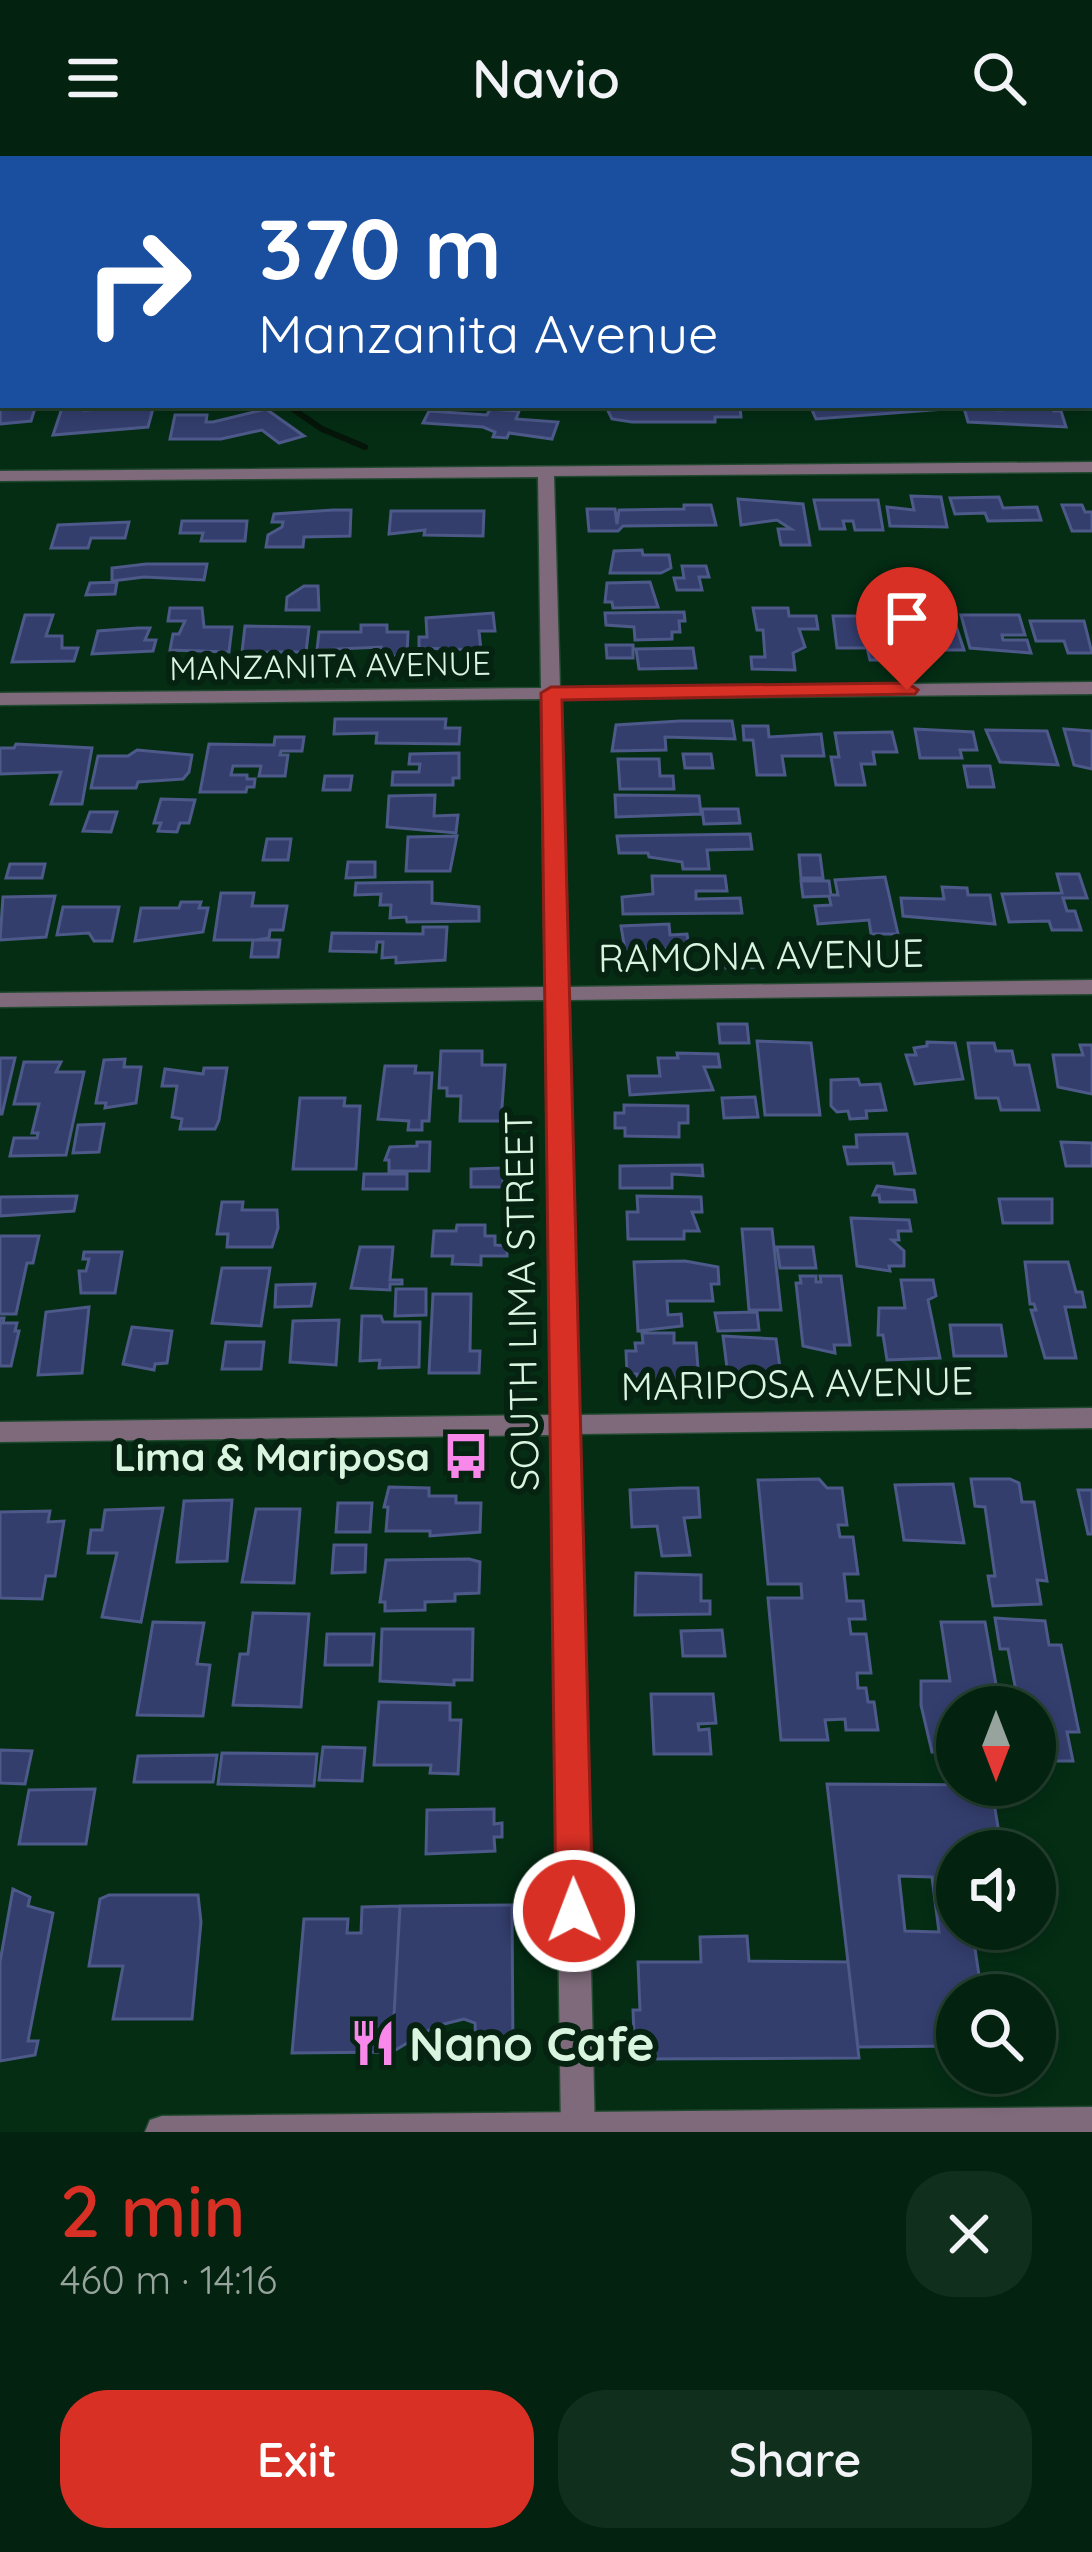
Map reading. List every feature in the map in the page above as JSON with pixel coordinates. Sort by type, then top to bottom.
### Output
[{"type":"street","points":[[0,476],[1092,467]]},
{"type":"street","name":"SOUTH LIMA STREET","points":[[547,472],[578,2130]]},
{"type":"street","name":"MANZANITA AVENUE","points":[[0,699],[1092,688]]},
{"type":"street","name":"RAMONA AVENUE","points":[[0,1000],[1092,987]]},
{"type":"street","name":"MARIPOSA AVENUE","points":[[0,1432],[1092,1418]]},
{"type":"street","points":[[162,2132],[1087,2126]]},
{"type":"building","points":[[0,408],[35,408],[31,421],[0,424]]},
{"type":"building","points":[[62,408],[153,408],[148,427],[53,435]]},
{"type":"building","points":[[740,408],[741,417],[715,417],[715,422],[632,422],[612,419],[608,411]]},
{"type":"building","points":[[964,408],[1053,408],[1061,411],[1066,427],[968,422]]},
{"type":"building","points":[[266,409],[304,436],[279,443],[262,430],[221,439],[170,439],[175,415],[207,415],[206,422],[213,422]]},
{"type":"building","points":[[490,409],[519,411],[516,419],[558,422],[552,439],[509,433],[507,438],[493,437],[495,432],[483,427],[423,423],[429,411],[487,415]]},
{"type":"building","points":[[946,409],[816,419],[812,410]]},
{"type":"building","points":[[911,496],[941,497],[947,527],[890,526],[887,507],[914,510]]},
{"type":"building","points":[[999,497],[1003,508],[1037,507],[1041,520],[988,521],[985,513],[955,514],[950,498]]},
{"type":"building","points":[[738,499],[803,504],[810,545],[781,545],[778,529],[791,529],[777,520],[741,525]]},
{"type":"building","points":[[814,500],[878,500],[883,530],[855,530],[853,521],[843,521],[845,529],[820,529]]},
{"type":"building","points":[[684,505],[711,505],[716,525],[589,531],[587,509],[615,509],[617,524],[619,510],[684,509]]},
{"type":"building","points":[[1062,505],[1082,505],[1085,512],[1092,512],[1092,531],[1072,531]]},
{"type":"building","points":[[351,510],[350,536],[304,537],[303,547],[266,547],[268,535],[282,527],[283,522],[272,522],[274,514]]},
{"type":"building","points":[[391,511],[484,511],[483,536],[424,535],[425,530],[389,534]]},
{"type":"building","points":[[182,521],[247,521],[245,541],[201,541],[203,533],[180,533]]},
{"type":"building","points":[[129,522],[125,538],[91,538],[88,548],[51,548],[58,525]]},
{"type":"building","points":[[642,550],[643,555],[669,555],[671,568],[661,573],[610,573],[614,551]]},
{"type":"building","points":[[207,564],[204,580],[144,577],[112,581],[112,568]]},
{"type":"building","points":[[682,566],[706,566],[709,577],[699,577],[702,590],[677,590],[674,578],[684,578]]},
{"type":"building","points":[[117,582],[115,594],[86,595],[90,583]]},
{"type":"building","points":[[650,582],[658,607],[613,608],[612,602],[605,602],[607,583]]},
{"type":"building","points":[[304,586],[318,586],[319,610],[286,610],[287,597]]},
{"type":"building","points":[[170,608],[202,608],[204,627],[232,627],[229,652],[170,650],[173,634],[179,634],[185,621],[168,621]]},
{"type":"building","points":[[753,608],[788,608],[789,616],[816,616],[818,629],[799,629],[805,647],[793,653],[795,670],[752,669],[751,657],[765,657],[763,630],[757,630]]},
{"type":"building","points":[[684,612],[685,621],[679,621],[680,632],[672,632],[672,639],[635,640],[634,627],[606,625],[605,613]]},
{"type":"building","points":[[493,613],[495,631],[479,631],[481,650],[419,648],[419,637],[427,637],[426,618]]},
{"type":"building","points":[[25,615],[53,615],[46,636],[62,636],[62,648],[78,648],[74,661],[12,662]]},
{"type":"building","points":[[961,615],[1019,615],[1025,635],[1002,635],[1003,640],[1027,640],[1031,653],[970,648]]},
{"type":"building","points":[[833,616],[887,616],[892,635],[865,636],[867,645],[895,645],[898,660],[870,660],[867,648],[837,648]]},
{"type":"building","points":[[954,620],[964,650],[934,650],[931,640],[903,640],[899,621]]},
{"type":"building","points":[[1030,621],[1084,621],[1092,653],[1068,653],[1064,641],[1036,641]]},
{"type":"building","points":[[361,625],[387,625],[387,632],[408,632],[407,656],[380,656],[381,647],[317,650],[319,632],[361,632]]},
{"type":"building","points":[[245,626],[309,627],[306,652],[242,652]]},
{"type":"building","points":[[150,628],[145,640],[156,640],[153,651],[92,654],[98,631]]},
{"type":"building","points":[[606,645],[633,645],[633,658],[607,658]]},
{"type":"building","points":[[693,648],[696,668],[639,669],[636,649]]},
{"type":"building","points":[[335,719],[446,719],[445,728],[460,728],[459,744],[376,743],[377,733],[334,734]]},
{"type":"building","points":[[732,721],[735,739],[665,737],[666,750],[612,751],[616,725]]},
{"type":"building","points":[[743,726],[768,726],[769,737],[821,734],[824,756],[782,756],[785,775],[757,775],[753,740],[744,740]]},
{"type":"building","points":[[915,729],[973,732],[977,750],[960,750],[962,758],[920,758]]},
{"type":"building","points":[[1064,729],[1092,731],[1092,769],[1074,765]]},
{"type":"building","points":[[986,730],[1047,731],[1058,765],[1000,762]]},
{"type":"building","points":[[892,732],[897,752],[873,752],[875,764],[861,764],[865,785],[836,785],[831,757],[839,757],[835,733]]},
{"type":"building","points":[[275,737],[304,737],[302,751],[281,751],[280,755],[288,755],[285,776],[259,776],[261,766],[233,766],[231,775],[255,779],[254,787],[247,787],[246,792],[200,792],[209,744],[274,745]]},
{"type":"building","points":[[16,744],[92,748],[82,804],[51,804],[61,772],[0,774],[0,748]]},
{"type":"building","points":[[137,750],[192,755],[189,772],[183,779],[138,782],[136,788],[91,788],[98,756],[128,756]]},
{"type":"building","points":[[459,753],[459,778],[453,778],[453,785],[392,785],[393,772],[419,772],[420,764],[409,764],[410,754]]},
{"type":"building","points":[[683,754],[711,754],[713,768],[685,768]]},
{"type":"building","points":[[618,759],[659,759],[660,776],[673,776],[674,789],[620,789]]},
{"type":"building","points":[[964,766],[990,766],[994,787],[968,787]]},
{"type":"building","points":[[325,776],[352,776],[350,790],[323,790]]},
{"type":"building","points":[[435,795],[434,816],[458,815],[456,833],[387,827],[389,796]]},
{"type":"building","points":[[615,795],[699,796],[701,814],[616,817]]},
{"type":"building","points":[[161,799],[195,800],[189,823],[180,823],[177,832],[158,831],[161,823],[154,823]]},
{"type":"building","points":[[702,809],[738,809],[740,823],[704,824]]},
{"type":"building","points":[[90,812],[117,812],[111,832],[83,831]]},
{"type":"building","points":[[750,834],[752,849],[707,850],[709,869],[683,869],[682,862],[649,857],[648,853],[619,853],[617,836]]},
{"type":"building","points":[[457,836],[450,871],[406,871],[408,837]]},
{"type":"building","points":[[267,839],[291,839],[288,860],[263,860]]},
{"type":"building","points":[[799,855],[820,855],[823,878],[801,878]]},
{"type":"building","points":[[348,862],[375,862],[375,877],[346,878]]},
{"type":"building","points":[[10,864],[45,864],[42,878],[6,878]]},
{"type":"building","points":[[1057,874],[1079,874],[1087,898],[1063,898],[1067,911],[1075,911],[1081,930],[1052,930],[1049,921],[1009,922],[1002,894],[1062,893]]},
{"type":"building","points":[[652,876],[725,876],[727,891],[696,891],[696,899],[740,898],[742,913],[623,914],[622,897],[653,894]]},
{"type":"building","points":[[885,877],[898,934],[871,934],[869,920],[818,924],[815,906],[831,905],[829,896],[803,897],[801,881],[829,881],[831,895],[838,895],[835,880]]},
{"type":"building","points":[[432,882],[432,903],[479,907],[479,921],[407,922],[406,917],[390,918],[391,905],[380,905],[381,894],[355,895],[356,883]]},
{"type":"building","points":[[942,887],[967,888],[968,895],[990,895],[995,924],[903,916],[901,898],[944,899]]},
{"type":"building","points":[[221,893],[254,893],[252,906],[287,906],[283,930],[270,930],[269,938],[256,940],[214,940]]},
{"type":"building","points":[[55,896],[46,937],[0,940],[3,897]]},
{"type":"building","points":[[181,902],[201,902],[199,908],[208,908],[203,932],[135,941],[141,908],[179,908]]},
{"type":"building","points":[[63,907],[119,907],[112,941],[94,941],[89,933],[57,935]]},
{"type":"building","points":[[669,924],[670,935],[687,934],[689,948],[625,950],[621,926]]},
{"type":"building","points":[[423,927],[447,927],[445,960],[396,963],[396,957],[382,958],[383,942],[377,942],[376,952],[330,951],[332,933],[423,934]]},
{"type":"building","points":[[253,940],[280,940],[278,957],[251,957]]},
{"type":"building","points":[[724,952],[751,952],[753,967],[726,968]]},
{"type":"building","points":[[718,1024],[747,1024],[749,1043],[720,1043]]},
{"type":"building","points":[[757,1041],[811,1043],[820,1115],[765,1115]]},
{"type":"building","points":[[927,1042],[955,1043],[963,1079],[915,1084],[906,1055],[916,1055],[914,1048],[927,1046]]},
{"type":"building","points":[[968,1043],[994,1043],[996,1051],[1012,1051],[1015,1065],[1029,1065],[1039,1110],[1001,1110],[998,1098],[976,1098]]},
{"type":"building","points":[[1080,1045],[1092,1045],[1092,1094],[1058,1087],[1053,1055],[1083,1055]]},
{"type":"building","points":[[441,1051],[482,1051],[482,1065],[505,1065],[501,1121],[460,1121],[461,1096],[447,1096],[447,1088],[439,1088]]},
{"type":"building","points":[[677,1053],[718,1054],[720,1067],[704,1067],[713,1090],[630,1095],[628,1076],[660,1076],[658,1058],[678,1058]]},
{"type":"building","points":[[0,1058],[15,1058],[2,1114],[0,1114]]},
{"type":"building","points":[[125,1059],[124,1067],[141,1067],[136,1103],[105,1108],[106,1103],[96,1103],[104,1060]]},
{"type":"building","points":[[24,1062],[61,1062],[56,1072],[84,1072],[66,1155],[10,1156],[14,1138],[37,1138],[38,1133],[32,1133],[39,1104],[14,1104]]},
{"type":"building","points":[[385,1066],[416,1066],[415,1073],[432,1073],[429,1121],[422,1121],[422,1130],[408,1130],[409,1121],[378,1119]]},
{"type":"building","points":[[204,1068],[227,1068],[219,1120],[215,1129],[180,1129],[182,1119],[172,1117],[177,1086],[162,1086],[165,1069],[203,1074]]},
{"type":"building","points":[[858,1079],[860,1085],[880,1084],[886,1110],[866,1111],[867,1118],[850,1119],[848,1111],[837,1112],[831,1106],[831,1080]]},
{"type":"building","points":[[755,1097],[758,1117],[724,1118],[722,1098]]},
{"type":"building","points":[[300,1098],[345,1098],[344,1106],[360,1106],[356,1169],[293,1169]]},
{"type":"building","points":[[624,1105],[688,1106],[688,1123],[679,1123],[679,1137],[625,1136],[625,1128],[615,1128],[615,1113],[624,1113]]},
{"type":"building","points":[[104,1124],[99,1152],[73,1153],[78,1125]]},
{"type":"building","points":[[907,1134],[915,1173],[895,1174],[893,1163],[848,1164],[844,1147],[857,1147],[856,1135]]},
{"type":"building","points":[[417,1142],[430,1142],[429,1171],[389,1171],[389,1160],[385,1160],[390,1147],[417,1146]]},
{"type":"building","points":[[1061,1142],[1092,1143],[1092,1166],[1066,1166]]},
{"type":"building","points":[[702,1165],[703,1176],[672,1174],[672,1188],[620,1188],[620,1166]]},
{"type":"building","points":[[503,1168],[503,1187],[471,1187],[471,1169]]},
{"type":"building","points":[[364,1174],[407,1174],[407,1189],[363,1189]]},
{"type":"building","points":[[877,1186],[914,1190],[916,1202],[880,1202],[879,1195],[873,1195]]},
{"type":"building","points":[[77,1196],[74,1211],[0,1216],[0,1197]]},
{"type":"building","points":[[637,1196],[701,1197],[702,1212],[692,1212],[699,1231],[684,1231],[684,1239],[628,1239],[627,1212],[638,1212]]},
{"type":"building","points":[[999,1199],[1052,1199],[1052,1223],[1003,1223]]},
{"type":"building","points":[[222,1202],[243,1202],[242,1210],[277,1210],[272,1247],[227,1247],[228,1234],[217,1234]]},
{"type":"building","points":[[851,1218],[909,1220],[911,1231],[898,1231],[899,1240],[892,1240],[904,1251],[904,1266],[889,1266],[890,1271],[857,1266]]},
{"type":"building","points":[[457,1225],[485,1225],[485,1236],[495,1236],[495,1245],[507,1246],[507,1256],[481,1256],[481,1265],[452,1264],[453,1256],[432,1256],[434,1231],[456,1231]]},
{"type":"building","points":[[742,1229],[772,1229],[781,1310],[749,1310]]},
{"type":"building","points":[[0,1236],[39,1236],[33,1263],[27,1263],[16,1314],[0,1314]]},
{"type":"building","points":[[360,1247],[393,1247],[390,1280],[402,1280],[402,1284],[390,1284],[390,1290],[351,1288]]},
{"type":"building","points":[[777,1247],[813,1247],[816,1268],[780,1268]]},
{"type":"building","points":[[84,1252],[122,1252],[115,1293],[81,1293],[79,1271],[86,1271],[89,1259],[83,1259]]},
{"type":"building","points":[[685,1261],[718,1267],[719,1284],[711,1284],[713,1301],[667,1301],[668,1315],[681,1314],[682,1326],[638,1331],[634,1262]]},
{"type":"building","points":[[1025,1262],[1068,1262],[1085,1307],[1065,1307],[1076,1358],[1045,1358],[1031,1310],[1036,1310],[1030,1304]]},
{"type":"building","points":[[222,1268],[270,1268],[261,1326],[212,1323]]},
{"type":"building","points":[[800,1276],[816,1276],[816,1282],[821,1282],[820,1276],[841,1276],[850,1345],[834,1345],[835,1353],[803,1346],[796,1283],[801,1283]]},
{"type":"building","points":[[901,1280],[933,1280],[936,1296],[928,1300],[940,1358],[887,1360],[883,1335],[878,1335],[879,1308],[905,1308]]},
{"type":"building","points":[[315,1284],[311,1306],[275,1307],[276,1285]]},
{"type":"building","points":[[396,1289],[426,1289],[426,1315],[395,1316]]},
{"type":"building","points":[[433,1294],[471,1294],[470,1351],[480,1351],[479,1373],[429,1373]]},
{"type":"building","points":[[89,1307],[82,1373],[38,1375],[46,1312]]},
{"type":"building","points":[[757,1312],[759,1330],[718,1331],[715,1313]]},
{"type":"building","points":[[362,1316],[381,1316],[383,1322],[420,1322],[419,1367],[379,1368],[380,1360],[360,1361]]},
{"type":"building","points":[[0,1318],[3,1323],[17,1323],[15,1331],[19,1331],[11,1366],[0,1366]]},
{"type":"building","points":[[339,1320],[336,1365],[290,1362],[293,1321]]},
{"type":"building","points":[[950,1325],[1001,1325],[1006,1356],[954,1356]]},
{"type":"building","points":[[132,1327],[172,1331],[167,1363],[155,1364],[154,1370],[123,1364]]},
{"type":"building","points":[[642,1333],[674,1333],[674,1343],[696,1343],[699,1381],[637,1382],[637,1374],[627,1374],[626,1351],[636,1351],[635,1343],[643,1343]]},
{"type":"building","points":[[723,1336],[776,1339],[781,1375],[728,1376]]},
{"type":"building","points":[[226,1342],[264,1342],[261,1369],[222,1369]]},
{"type":"building","points":[[819,1479],[827,1488],[842,1488],[847,1525],[838,1525],[840,1537],[853,1537],[858,1574],[844,1574],[847,1601],[863,1601],[865,1619],[849,1619],[851,1634],[866,1634],[871,1673],[857,1673],[858,1688],[866,1688],[868,1702],[874,1702],[878,1730],[846,1730],[845,1719],[825,1720],[828,1740],[781,1740],[768,1598],[802,1598],[801,1584],[768,1584],[758,1480]]},
{"type":"building","points":[[971,1479],[1010,1479],[1019,1483],[1022,1502],[1034,1502],[1047,1581],[1037,1580],[1041,1604],[993,1606],[988,1576],[995,1576],[985,1507],[975,1506]]},
{"type":"building","points":[[953,1484],[964,1543],[904,1540],[895,1485]]},
{"type":"building","points":[[389,1487],[429,1488],[429,1496],[456,1496],[456,1503],[481,1503],[480,1532],[430,1536],[430,1531],[386,1531],[388,1507],[384,1507]]},
{"type":"building","points":[[698,1488],[700,1517],[684,1518],[690,1555],[662,1556],[657,1526],[632,1527],[630,1490]]},
{"type":"building","points":[[1078,1490],[1092,1490],[1092,1534],[1088,1534]]},
{"type":"building","points":[[232,1500],[227,1561],[177,1562],[184,1501]]},
{"type":"building","points":[[338,1503],[372,1503],[370,1532],[336,1532]]},
{"type":"building","points":[[163,1508],[141,1622],[102,1617],[117,1553],[88,1553],[91,1530],[102,1530],[105,1510]]},
{"type":"building","points":[[256,1509],[300,1509],[294,1583],[242,1582]]},
{"type":"building","points":[[50,1511],[48,1522],[64,1521],[55,1576],[46,1576],[42,1599],[0,1598],[0,1512]]},
{"type":"building","points":[[334,1545],[366,1545],[365,1572],[332,1573]]},
{"type":"building","points":[[386,1560],[480,1562],[479,1593],[455,1594],[455,1601],[425,1602],[425,1610],[385,1611],[385,1602],[380,1602]]},
{"type":"building","points":[[636,1573],[701,1575],[701,1601],[710,1601],[710,1614],[635,1615]]},
{"type":"building","points":[[253,1613],[309,1614],[301,1707],[233,1705],[240,1654],[248,1654]]},
{"type":"building","points":[[995,1618],[1045,1621],[1049,1645],[1061,1645],[1079,1732],[1067,1732],[1073,1761],[1056,1761],[1056,1686],[1015,1686],[1008,1649],[1000,1649]]},
{"type":"building","points":[[153,1622],[204,1623],[197,1664],[210,1665],[203,1716],[137,1715]]},
{"type":"building","points":[[941,1622],[985,1622],[996,1686],[936,1686],[936,1752],[932,1752],[921,1705],[921,1681],[950,1681]]},
{"type":"building","points":[[382,1629],[473,1629],[472,1680],[454,1680],[454,1685],[380,1681]]},
{"type":"building","points":[[722,1630],[725,1656],[683,1656],[681,1631]]},
{"type":"building","points":[[327,1634],[374,1634],[372,1665],[325,1665]]},
{"type":"building","points":[[651,1694],[713,1694],[716,1723],[698,1724],[699,1730],[709,1729],[711,1754],[654,1754]]},
{"type":"building","points":[[379,1702],[450,1703],[450,1720],[461,1720],[458,1774],[430,1773],[431,1765],[374,1765]]},
{"type":"building","points":[[323,1747],[365,1748],[362,1781],[319,1780]]},
{"type":"building","points":[[0,1750],[32,1751],[25,1784],[0,1783]]},
{"type":"building","points":[[222,1753],[317,1754],[314,1786],[218,1784]]},
{"type":"building","points":[[217,1755],[213,1782],[134,1782],[138,1756]]},
{"type":"building","points":[[827,1784],[936,1785],[936,1806],[994,1806],[998,1830],[936,1830],[936,1908],[932,1877],[899,1876],[905,1931],[936,1932],[936,1950],[975,1950],[979,1974],[936,1974],[936,2046],[858,2047]]},
{"type":"building","points":[[95,1789],[86,1844],[19,1844],[29,1790]]},
{"type":"building","points":[[494,1809],[494,1824],[502,1823],[502,1837],[494,1837],[495,1851],[426,1854],[427,1810]]},
{"type":"building","points":[[13,1889],[30,1897],[28,1906],[53,1913],[28,2041],[38,2041],[35,2055],[0,2061],[0,1962]]},
{"type":"building","points":[[109,1895],[198,1895],[201,1922],[192,2019],[113,2019],[123,1966],[89,1966],[100,1899]]},
{"type":"building","points":[[512,1905],[513,2051],[476,2050],[475,2023],[464,2019],[436,2026],[392,2052],[400,1906]]},
{"type":"building","points":[[400,1906],[392,2052],[292,2053],[304,1919],[348,1919],[347,1933],[361,1933],[362,1907]]},
{"type":"building","points":[[747,1936],[749,1961],[848,1962],[859,2058],[635,2059],[638,1962],[701,1962],[700,1937]]},
{"type":"waterway","points":[[291,408],[322,429],[365,447]]},
{"type":"place","name":"Lima & Mariposa","points":[[466,1456]]},
{"type":"place","name":"Nano Cafe","points":[[373,2043]]},
{"type":"route","points":[[574,1911],[551,693],[907,690]]}]
